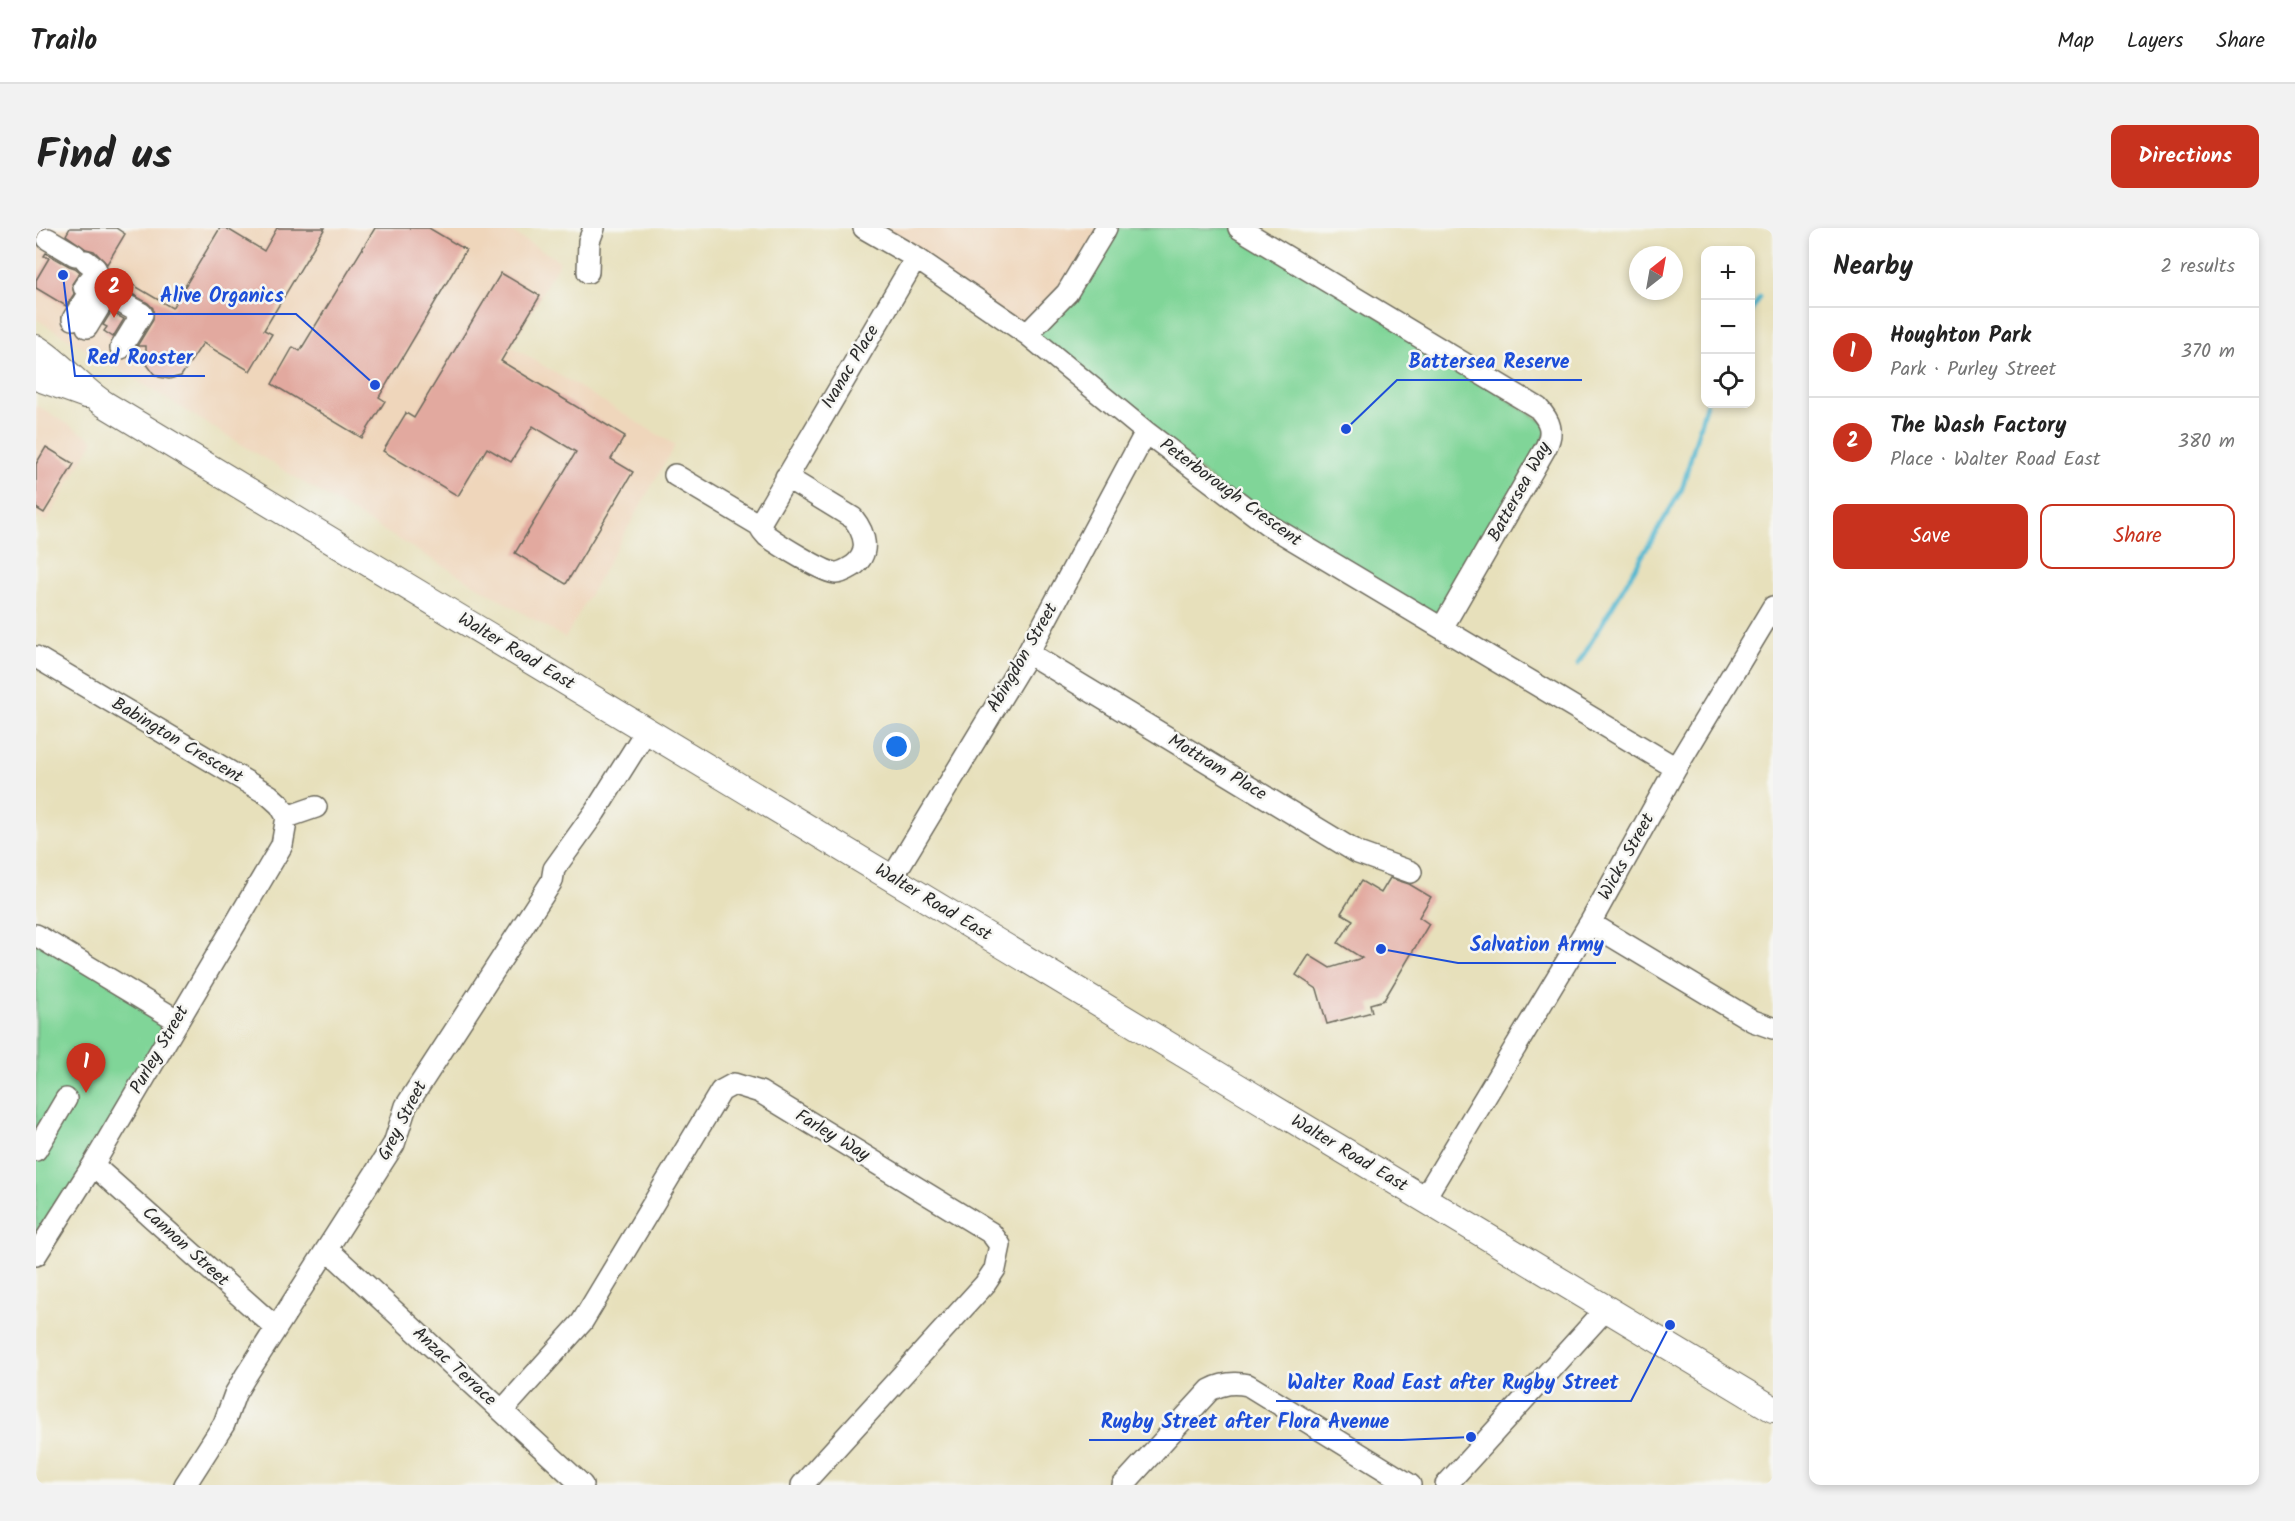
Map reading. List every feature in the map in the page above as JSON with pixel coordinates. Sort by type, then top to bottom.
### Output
[{"type":"main road","name":"Walter Road East","points":[[36,348],[51,358],[92,397]]},
{"type":"main road","name":"Walter Road East","points":[[36,377],[92,397],[1773,1409]]},
{"type":"street","points":[[588,272],[589,241],[594,228]]},
{"type":"street","name":"Peterborough Crescent","points":[[864,228],[916,258],[1027,334],[1146,432],[1267,524],[1676,768]]},
{"type":"street","points":[[1027,334],[1067,293],[1106,228]]},
{"type":"street","name":"Battersea Way","points":[[1239,228],[1538,408],[1546,417],[1551,436],[1546,447],[1442,628]]},
{"type":"street","points":[[48,238],[95,268],[97,272],[96,314]]},
{"type":"street","name":"Ivanac Place","points":[[759,525],[916,258]]},
{"type":"street","name":"Abingdon Street","points":[[892,879],[1028,653],[1146,432]]},
{"type":"street","points":[[675,475],[759,525],[765,535],[825,570],[836,573],[856,564],[863,555],[865,544],[863,534],[854,518],[786,477]]},
{"type":"street","name":"Wicks Street","points":[[1424,1199],[1590,923],[1676,768],[1773,608]]},
{"type":"street","name":"Mottram Place","points":[[1028,653],[1358,853],[1411,872]]},
{"type":"street","name":"Babington Crescent","points":[[36,657],[269,795],[280,805],[287,817]]},
{"type":"street","name":"Grey Street","points":[[185,1485],[224,1424],[235,1394],[394,1144],[406,1106],[552,881],[554,869],[595,812],[646,731]]},
{"type":"street","points":[[287,817],[316,807]]},
{"type":"street","name":"Purley Street","points":[[36,1255],[93,1166],[282,845],[287,817]]},
{"type":"street","points":[[1590,923],[1753,1021],[1773,1028]]},
{"type":"street","points":[[36,935],[177,1020]]},
{"type":"street","name":"Farley Way","points":[[502,1411],[582,1322],[721,1091],[734,1084],[760,1092],[991,1233],[1000,1245],[995,1269],[985,1284],[802,1485]]},
{"type":"street","points":[[36,1150],[66,1099]]},
{"type":"street","name":"Cannon Street","points":[[93,1166],[276,1328]]},
{"type":"street","name":"Anzac Terrace","points":[[327,1248],[582,1485]]},
{"type":"street","points":[[1446,1485],[1606,1309]]},
{"type":"street","points":[[1123,1485],[1210,1390],[1220,1385],[1239,1383],[1248,1385],[1410,1485]]},
{"type":"shaded area","points":[[36,228],[504,228],[560,261],[511,346],[675,445],[565,638],[342,506],[36,319]]},
{"type":"shaded area","points":[[864,228],[1106,228],[1027,334]]},
{"type":"shaded area","points":[[36,405],[94,440],[47,522],[36,516]]},
{"type":"green space","points":[[1106,228],[1239,228],[1550,426],[1442,628],[1267,524],[1027,334]]},
{"type":"green space","points":[[36,935],[177,1020],[36,1255]]},
{"type":"building","points":[[70,228],[116,228],[125,234],[107,264],[94,251],[86,249],[66,235]]},
{"type":"building","points":[[220,228],[226,228],[264,251],[277,228],[325,228],[264,330],[272,334],[250,371],[203,343],[181,376],[169,379],[159,377],[146,363],[146,346],[137,346],[153,320],[153,308],[125,290],[130,283],[172,308]]},
{"type":"building","points":[[375,228],[429,228],[466,250],[379,397],[385,401],[362,438],[272,384],[293,347],[300,351]]},
{"type":"building","points":[[46,253],[80,272],[72,284],[74,294],[66,306],[36,288],[36,280],[49,258],[44,256]]},
{"type":"building","points":[[501,273],[540,296],[501,361],[625,436],[611,459],[633,472],[566,584],[515,553],[576,452],[533,426],[511,462],[487,448],[458,496],[383,451],[406,413],[414,418]]},
{"type":"building","points":[[111,312],[124,319],[113,337],[104,331],[107,327],[103,325]]},
{"type":"building","points":[[46,447],[74,464],[44,513],[36,508],[36,464]]},
{"type":"building","points":[[1390,878],[1409,884],[1431,897],[1419,917],[1429,924],[1384,1000],[1370,1004],[1372,1012],[1327,1024],[1317,989],[1296,975],[1309,955],[1330,968],[1362,958],[1338,943],[1353,920],[1341,913],[1361,881],[1381,893]]},
{"type":"waterway","points":[[1755,305],[1760,297]]},
{"type":"waterway","points":[[1578,664],[1682,489],[1705,408]]},
{"type":"place","name":"Red Rooster","points":[[63,275]]},
{"type":"place","name":"The Wash Factory","points":[[114,318]]},
{"type":"place","name":"Alive Organics","points":[[375,385]]},
{"type":"place","name":"Battersea Reserve","points":[[1346,429]]},
{"type":"place","name":"Salvation Army","points":[[1381,949]]},
{"type":"place","name":"Houghton Park","points":[[86,1093]]},
{"type":"place","name":"Walter Road East after Rugby Street","points":[[1670,1325]]},
{"type":"place","name":"Rugby Street after Flora Avenue","points":[[1471,1437]]}]
